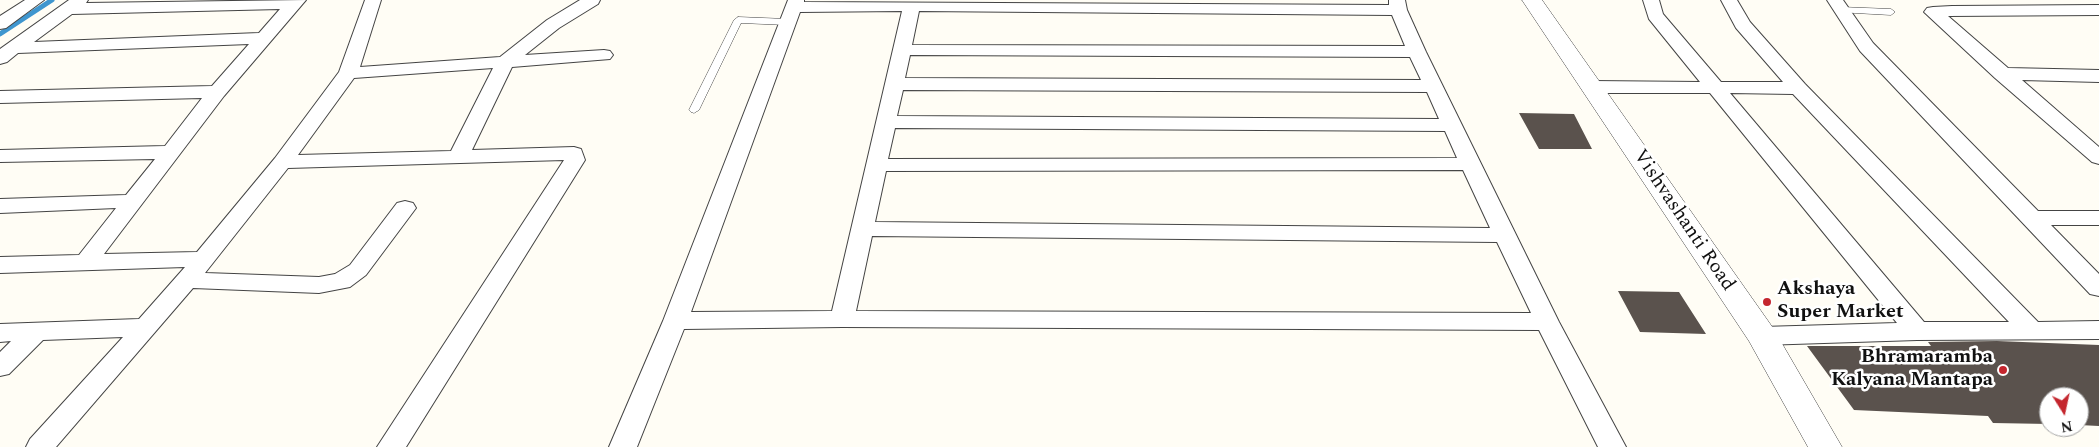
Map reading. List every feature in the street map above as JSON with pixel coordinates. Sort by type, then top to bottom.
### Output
[{"type":"street","points":[[1,23],[36,0]]},
{"type":"street","points":[[40,447],[187,280],[282,162],[348,73],[373,0]]},
{"type":"street","points":[[459,156],[506,61],[553,24],[592,0]]},
{"type":"street","name":"Vishvashanti Road","points":[[1532,0],[1762,336],[1825,447]]},
{"type":"street","points":[[1651,0],[1655,15],[1917,331]]},
{"type":"street","points":[[1729,0],[1742,24],[1798,88],[2032,332]]},
{"type":"street","points":[[7,53],[74,4],[295,2]]},
{"type":"street","points":[[85,263],[217,92],[266,38],[295,2]]},
{"type":"street","points":[[623,447],[675,321],[792,9],[912,6],[1245,4],[1398,5],[1417,52],[1546,322],[1612,447]]},
{"type":"street","points":[[1837,5],[1866,47],[2099,288]]},
{"type":"street","points":[[2094,150],[2002,74],[1933,12],[1954,5],[2099,10]]},
{"type":"street","points":[[842,319],[912,6]]},
{"type":"street","points":[[7,53],[266,38]]},
{"type":"street","points":[[902,50],[1417,52]]},
{"type":"street","points":[[348,73],[604,55]]},
{"type":"street","points":[[2002,74],[2099,76]]},
{"type":"street","points":[[895,84],[1434,86]]},
{"type":"street","points":[[1592,87],[1713,86],[1798,88]]},
{"type":"street","points":[[0,97],[217,92]]},
{"type":"street","points":[[886,122],[1452,124]]},
{"type":"street","points":[[0,156],[171,152]]},
{"type":"street","points":[[282,162],[556,152],[574,153],[575,160],[391,447]]},
{"type":"street","points":[[876,165],[1471,164]]},
{"type":"street","points":[[0,206],[132,202]]},
{"type":"street","points":[[187,280],[319,285],[342,280],[358,270],[404,208]]},
{"type":"street","points":[[2032,218],[2099,218]]},
{"type":"street","points":[[862,229],[1505,235]]},
{"type":"street","points":[[0,266],[203,259]]},
{"type":"street","points":[[675,321],[842,319],[1546,322]]},
{"type":"street","points":[[0,333],[147,327]]},
{"type":"street","points":[[1762,336],[1917,331],[2032,332],[2099,330]]},
{"type":"street","points":[[0,367],[36,332]]},
{"type":"lane","points":[[1837,5],[1891,12]]},
{"type":"lane","points":[[694,110],[738,20],[792,9]]},
{"type":"building","points":[[1519,113],[1574,114],[1592,149],[1539,149]]},
{"type":"building","points":[[1618,291],[1679,292],[1706,334],[1640,332]]},
{"type":"building","points":[[1997,341],[2099,345],[2099,426],[2089,426],[2089,387],[2039,387],[2039,424],[1993,423],[1988,416],[1854,410],[1807,346],[1931,346],[1928,342]]},
{"type":"waterway","points":[[0,34],[52,0]]},
{"type":"place","name":"Akshaya Super Market","points":[[1767,302]]},
{"type":"place","name":"Bhramaramba Kalyana Mantapa","points":[[2003,370]]}]
